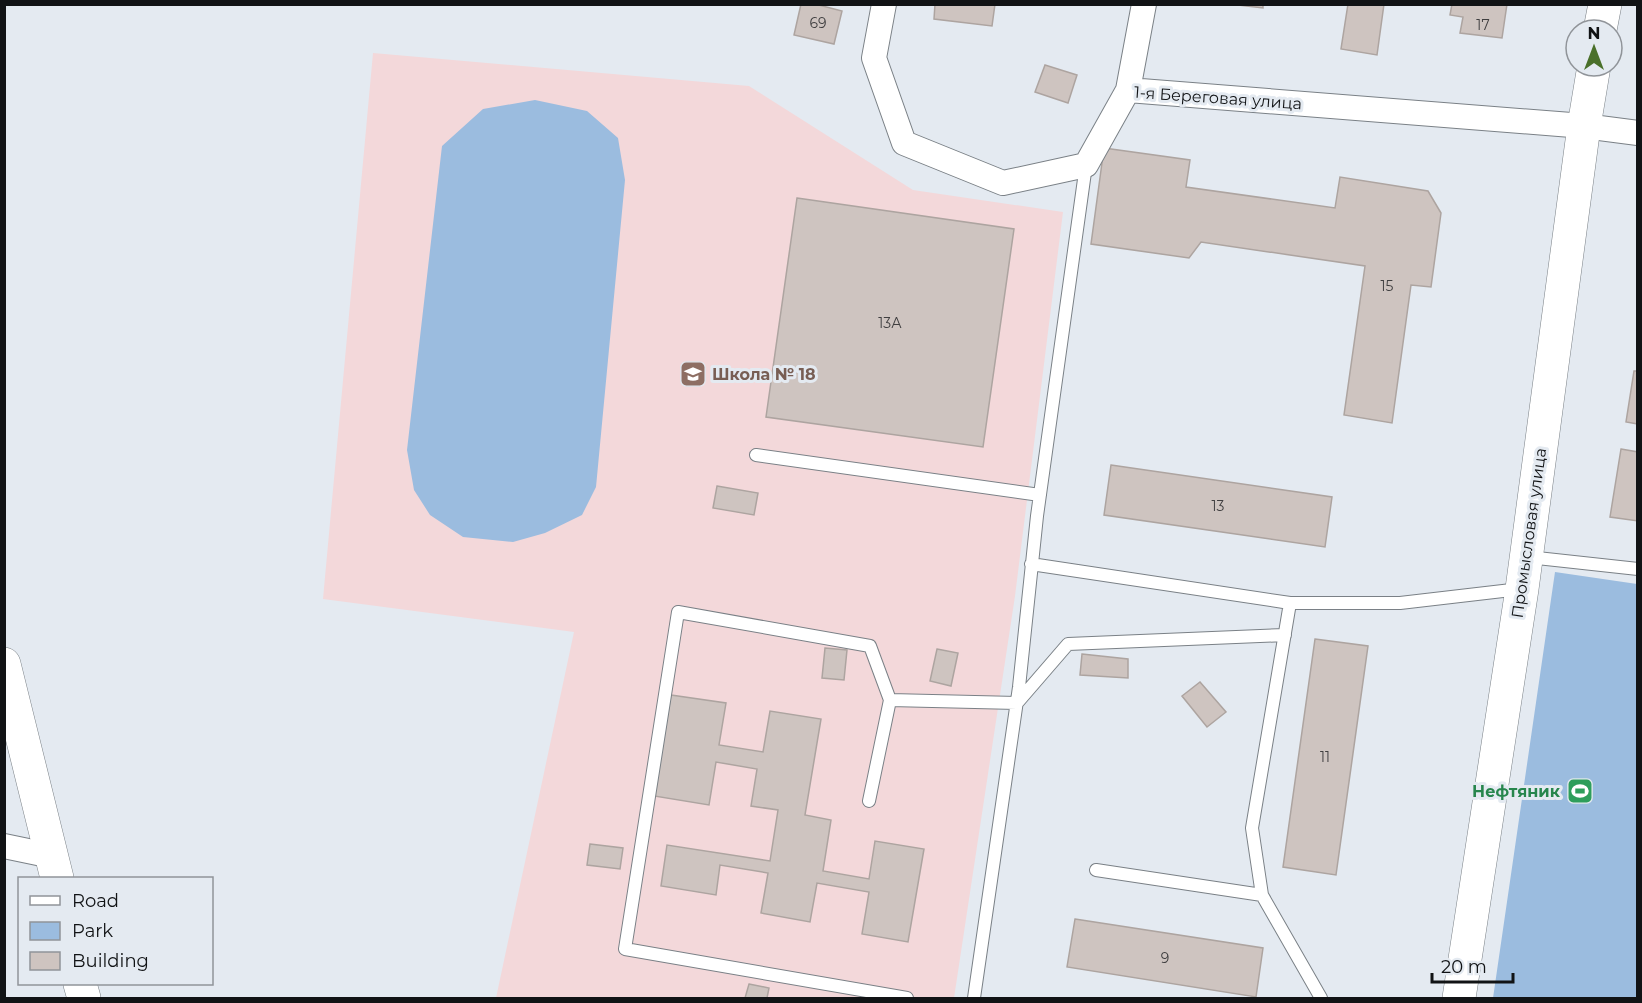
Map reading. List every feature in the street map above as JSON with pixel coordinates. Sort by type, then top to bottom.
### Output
[{"type":"street","points":[[884,4],[874,58],[904,143],[1003,183],[1086,165]]},
{"type":"street","points":[[1128,90],[1144,4]]},
{"type":"street","name":"Промысловая улица","points":[[1459,999],[1522,589],[1592,78]]},
{"type":"street","name":"1-я Береговая улица","points":[[1086,165],[1128,90],[1584,126],[1638,133]]},
{"type":"street","points":[[4,664],[55,867]]},
{"type":"street","points":[[4,846],[55,867]]},
{"type":"lane","points":[[974,999],[1017,702],[1031,564],[1086,165]]},
{"type":"lane","points":[[756,455],[1040,495]]},
{"type":"lane","points":[[1526,556],[1638,569]]},
{"type":"lane","points":[[1031,564],[1290,603],[1400,603],[1522,589]]},
{"type":"lane","points":[[1290,603],[1252,828],[1262,895],[1321,999]]},
{"type":"lane","points":[[869,801],[890,700],[870,646],[678,612],[625,949],[907,999]]},
{"type":"lane","points":[[890,700],[1017,702],[1068,644],[1285,635]]},
{"type":"lane","points":[[1096,870],[1262,895]]},
{"type":"shaded area","name":"Школа № 18","points":[[373,53],[749,86],[913,190],[1063,212],[1015,596],[954,998],[496,998],[574,632],[323,599]]},
{"type":"green space","points":[[535,100],[587,111],[618,138],[625,180],[596,487],[582,515],[545,533],[513,542],[463,537],[430,515],[414,490],[407,450],[442,146],[483,109]]},
{"type":"green space","name":"Нефтяник","points":[[1555,572],[1637,584],[1637,998],[1493,998]]},
{"type":"building","points":[[801,4],[815,4],[842,11],[834,44],[794,35]]},
{"type":"building","points":[[935,4],[995,4],[992,26],[934,19]]},
{"type":"building","points":[[1229,4],[1263,4],[1263,8]]},
{"type":"building","points":[[1348,4],[1384,4],[1377,55],[1341,49]]},
{"type":"building","points":[[1452,4],[1507,4],[1502,38],[1460,33],[1463,17],[1450,15]]},
{"type":"building","points":[[1045,65],[1077,75],[1068,103],[1035,92]]},
{"type":"building","points":[[1104,148],[1190,160],[1186,187],[1335,208],[1340,177],[1428,191],[1441,213],[1431,287],[1411,285],[1392,423],[1344,415],[1365,266],[1201,242],[1189,258],[1091,244]]},
{"type":"building","points":[[797,198],[1014,229],[983,447],[766,417]]},
{"type":"building","points":[[1634,371],[1638,371],[1638,424],[1626,422]]},
{"type":"building","points":[[1621,449],[1638,452],[1638,521],[1610,517]]},
{"type":"building","points":[[1111,465],[1332,497],[1325,547],[1104,515]]},
{"type":"building","points":[[717,486],[758,493],[754,515],[713,508]]},
{"type":"building","points":[[1315,639],[1368,646],[1336,875],[1283,867]]},
{"type":"building","points":[[825,648],[847,650],[844,680],[822,678]]},
{"type":"building","points":[[937,649],[958,653],[951,686],[930,681]]},
{"type":"building","points":[[1082,654],[1128,659],[1128,678],[1080,675]]},
{"type":"building","points":[[1200,682],[1226,712],[1207,727],[1182,696]]},
{"type":"building","points":[[671,695],[726,703],[719,745],[763,752],[770,711],[821,719],[805,815],[831,820],[823,871],[869,879],[875,841],[924,849],[908,942],[862,934],[869,892],[817,883],[810,922],[761,913],[768,873],[720,865],[716,895],[661,886],[667,845],[770,861],[778,810],[751,806],[757,769],[716,762],[709,805],[654,796]]},
{"type":"building","points":[[590,844],[623,848],[620,869],[587,865]]},
{"type":"building","points":[[1075,919],[1263,948],[1256,997],[1067,967]]},
{"type":"building","points":[[749,984],[769,988],[767,998],[745,998]]},
{"type":"place","name":"Школа № 18","points":[[693,374]]},
{"type":"place","name":"Нефтяник","points":[[1580,791]]}]
